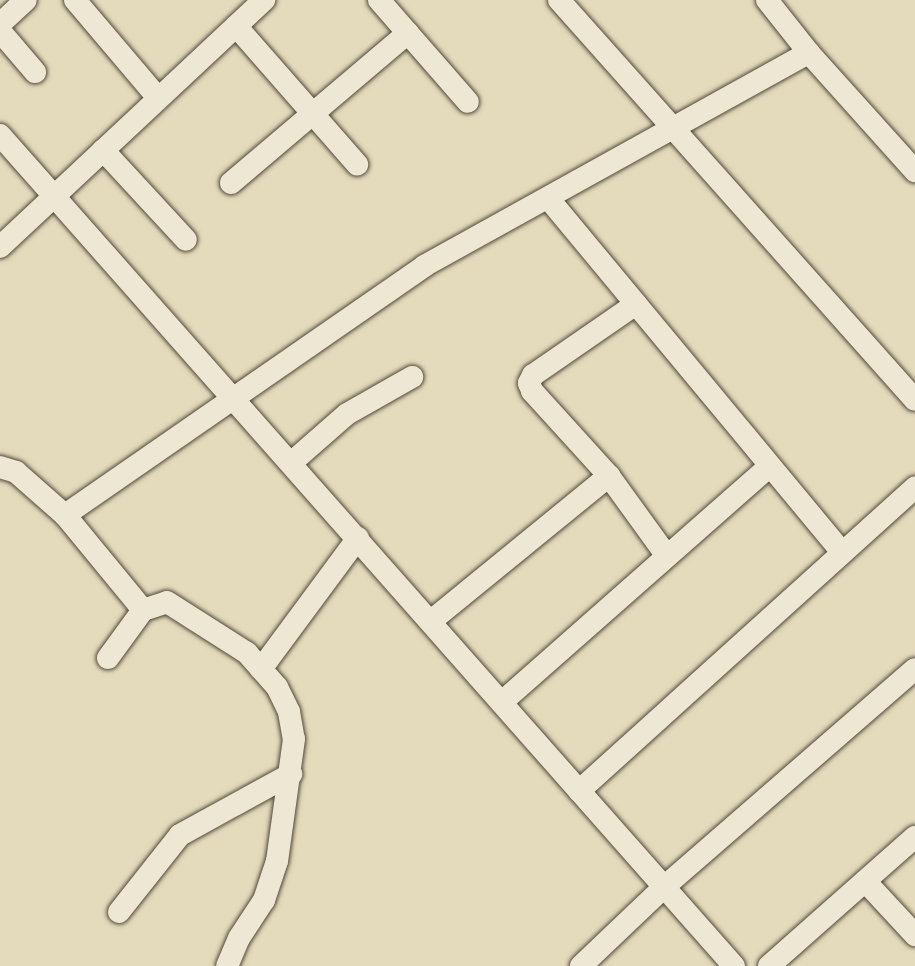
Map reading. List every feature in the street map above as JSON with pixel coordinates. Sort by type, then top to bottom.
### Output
[{"type":"street","points":[[0,24],[26,0]]},
{"type":"street","points":[[75,0],[158,98]]},
{"type":"street","points":[[0,247],[264,0]]},
{"type":"street","points":[[379,0],[468,102]]},
{"type":"street","points":[[559,0],[915,400]]},
{"type":"street","points":[[767,0],[809,53],[915,171]]},
{"type":"street","points":[[236,26],[357,164]]},
{"type":"street","points":[[0,31],[35,72]]},
{"type":"street","points":[[231,183],[408,33]]},
{"type":"street","points":[[65,516],[424,266],[809,53]]},
{"type":"street","points":[[0,135],[234,397],[734,966]]},
{"type":"street","points":[[103,150],[186,240]]},
{"type":"street","points":[[548,198],[842,552]]},
{"type":"street","points":[[636,304],[533,375],[529,382],[532,391],[609,476],[667,556]]},
{"type":"street","points":[[291,462],[347,414],[412,377]]},
{"type":"street","points":[[502,702],[770,465]]},
{"type":"street","points":[[0,467],[16,472],[65,516],[143,610]]},
{"type":"street","points":[[431,621],[609,476]]},
{"type":"street","points":[[579,791],[915,487]]},
{"type":"street","points":[[261,669],[358,538]]},
{"type":"street","points":[[108,658],[143,610],[167,602],[222,635],[261,669],[277,687],[293,721],[291,774],[272,880],[227,966]]},
{"type":"street","points":[[581,966],[664,887],[915,669]]},
{"type":"street","points":[[119,912],[180,835],[291,774]]},
{"type":"street","points":[[769,966],[915,837]]},
{"type":"street","points":[[864,881],[915,935]]}]
